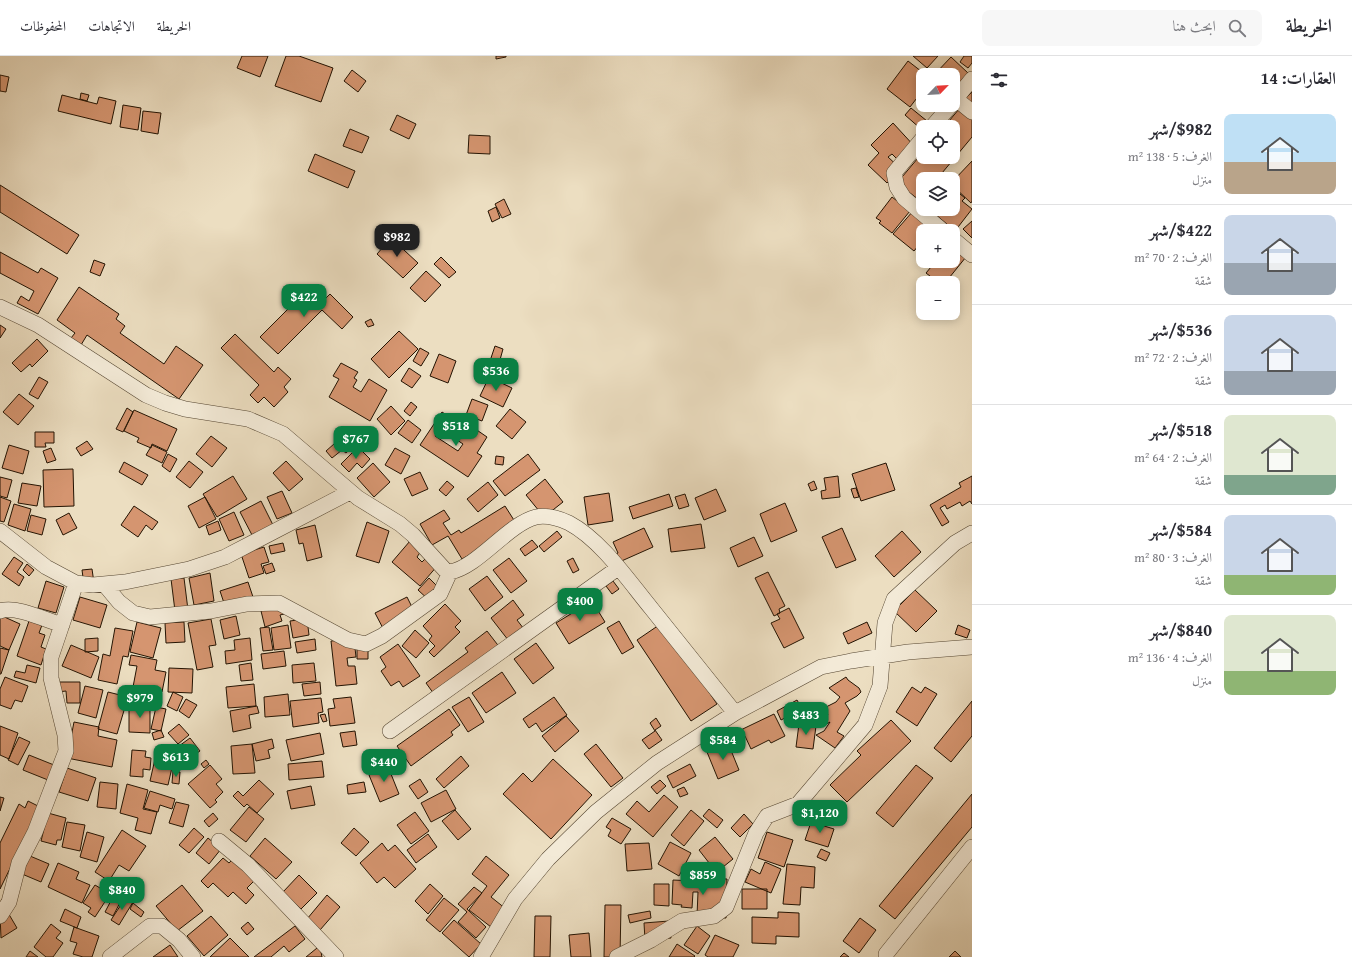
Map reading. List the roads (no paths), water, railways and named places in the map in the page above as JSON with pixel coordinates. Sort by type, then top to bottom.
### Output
[{"type":"street","points":[[960,94],[972,79]]},
{"type":"street","points":[[960,106],[972,112]]},
{"type":"street","points":[[938,120],[945,112]]},
{"type":"street","points":[[916,146],[894,173],[897,187],[904,198],[935,224]]},
{"type":"street","points":[[960,245],[972,255]]},
{"type":"street","points":[[0,307],[38,325],[146,395],[185,409],[248,419],[283,434],[350,492],[400,524],[414,535],[445,570],[450,572],[464,567],[520,525],[536,517],[553,517],[569,523],[592,540],[618,568],[735,713]]},
{"type":"street","points":[[0,530],[46,567],[76,583],[93,585],[125,582],[189,569],[225,556],[350,492]]},
{"type":"street","points":[[617,957],[651,940],[682,921],[714,916],[726,907],[756,833],[767,816],[798,804],[865,725],[880,686],[885,623],[894,599],[955,543],[972,532]]},
{"type":"street","points":[[390,731],[618,568]]},
{"type":"street","points":[[104,584],[119,602],[133,613],[150,617],[211,611],[246,604],[279,604],[348,640],[366,644],[382,636],[440,594],[450,572]]},
{"type":"street","points":[[0,916],[9,902],[19,863],[35,832],[66,750],[65,735],[51,678],[51,657],[76,583]]},
{"type":"street","points":[[0,611],[6,609],[20,611],[62,624]]},
{"type":"street","points":[[481,957],[515,899],[548,859],[596,812],[657,763],[735,713],[821,667],[882,656],[972,647]]},
{"type":"street","points":[[219,840],[248,865],[336,957]]},
{"type":"street","points":[[886,954],[972,847]]},
{"type":"street","points":[[110,957],[150,926],[162,926],[179,940],[193,957]]}]
